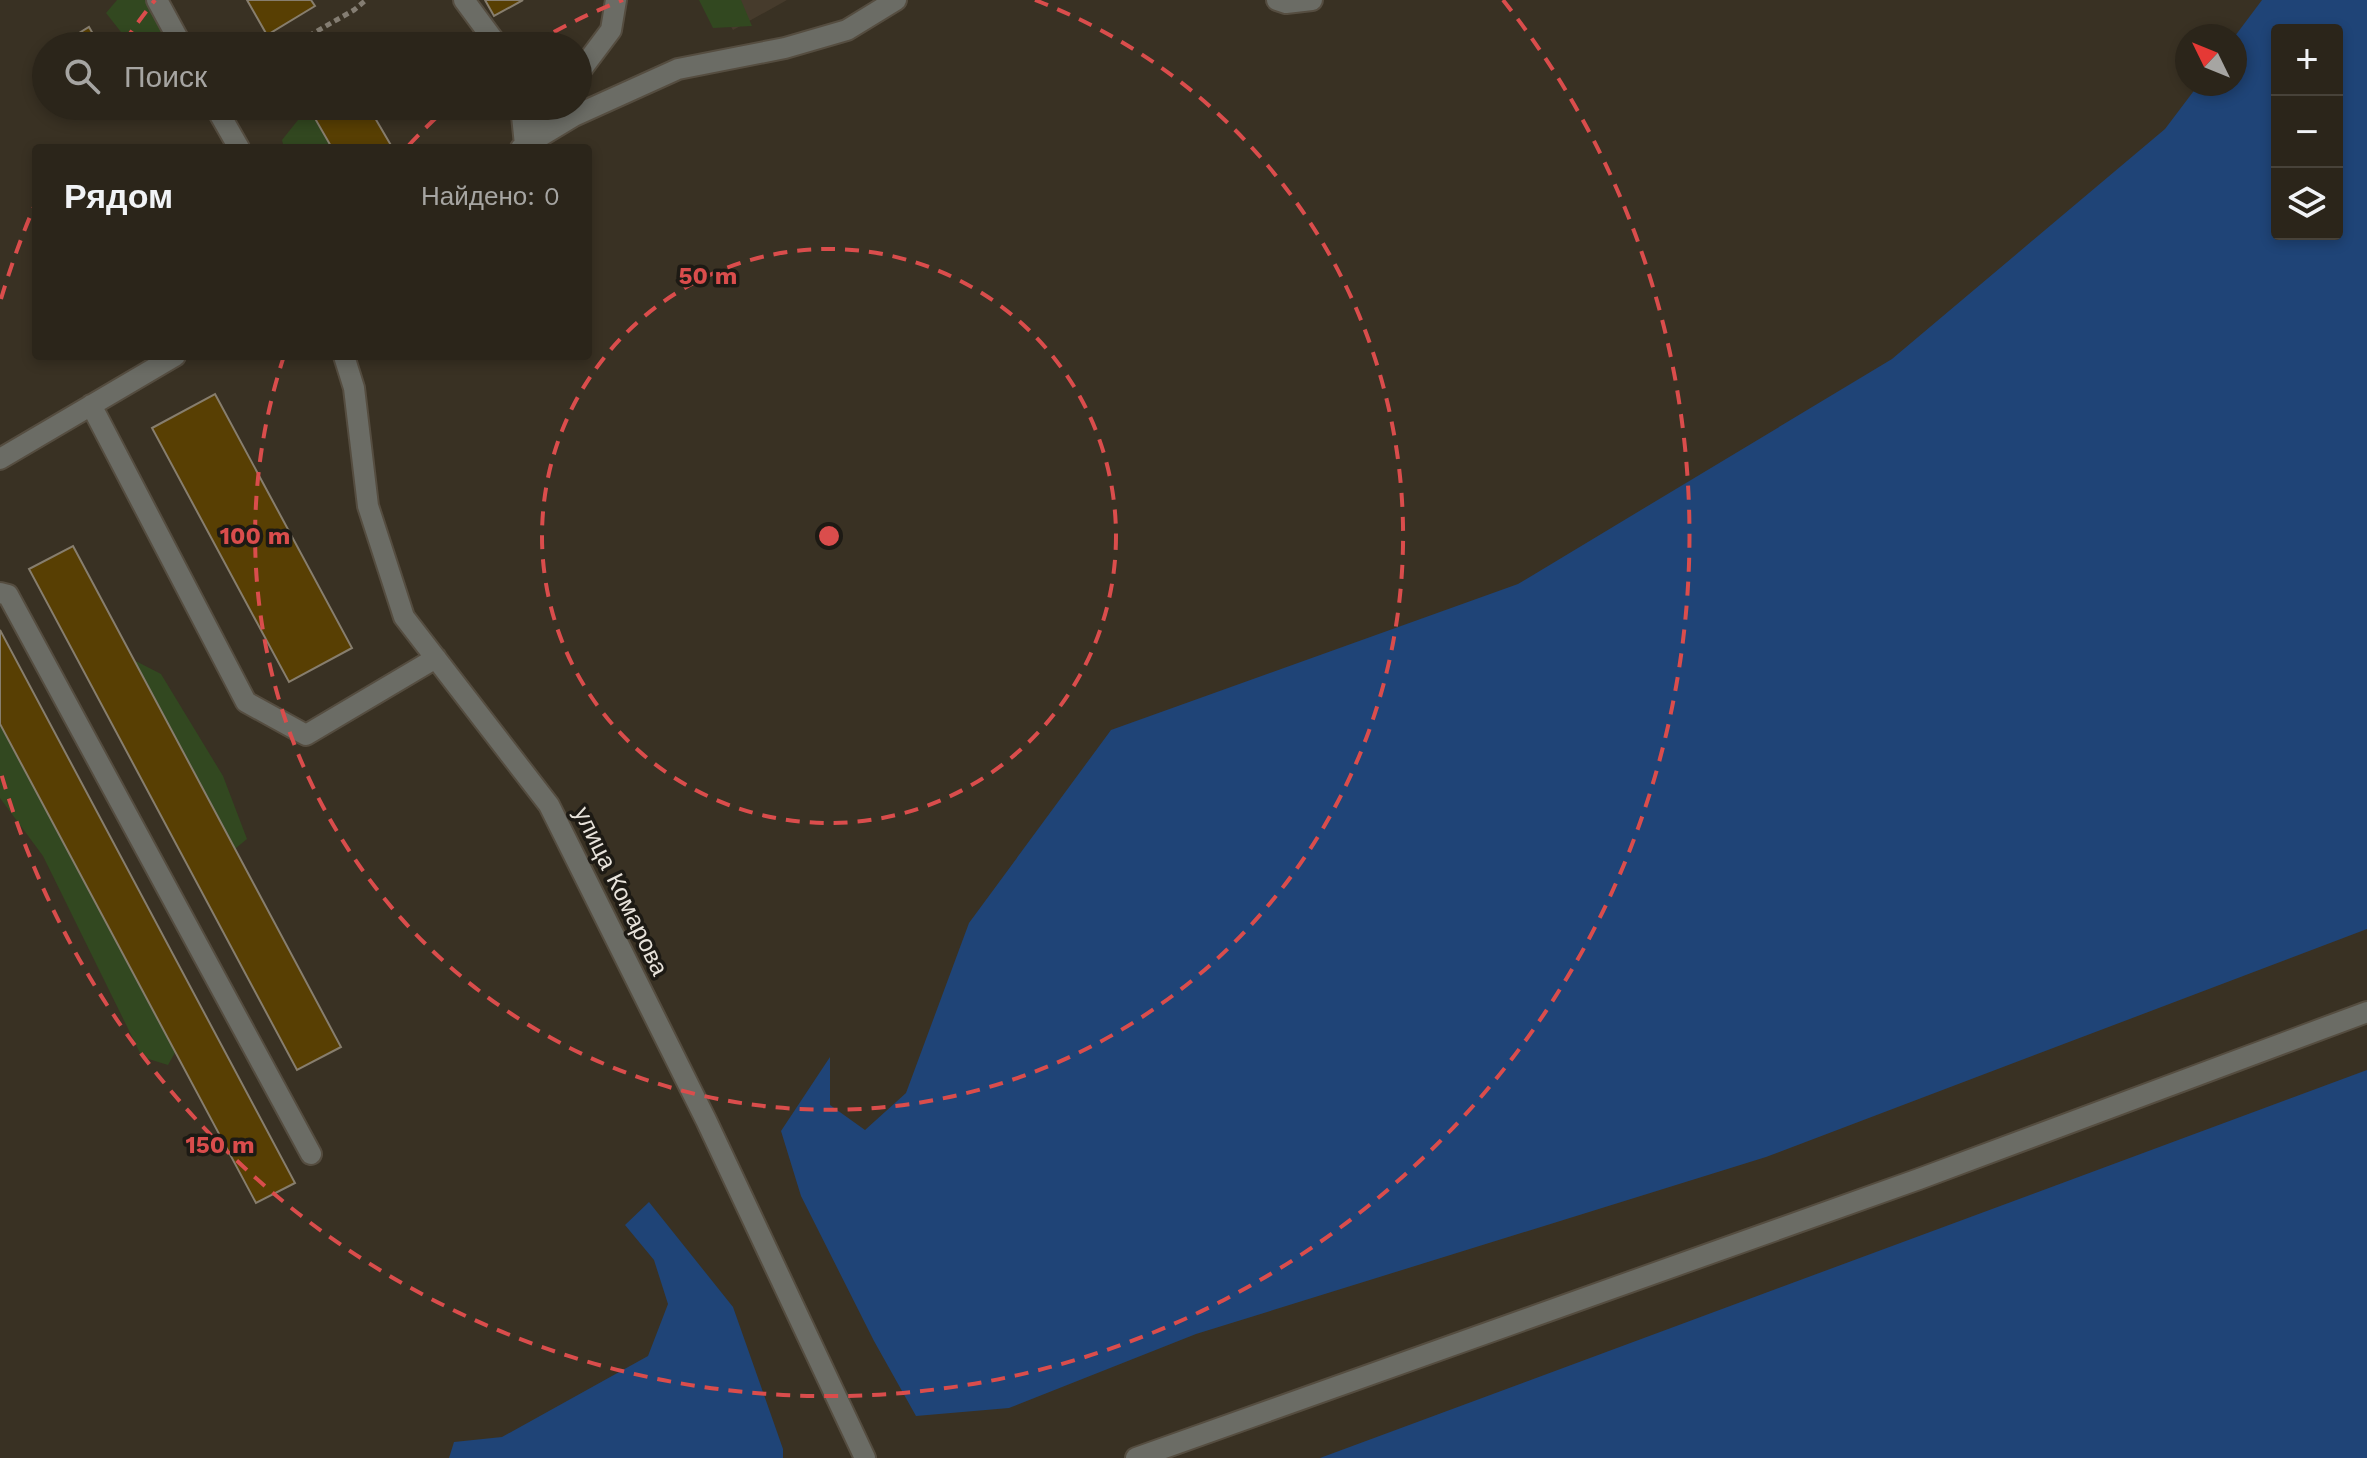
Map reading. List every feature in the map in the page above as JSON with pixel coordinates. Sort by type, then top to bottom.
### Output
[{"type":"street","points":[[157,0],[174,32]]},
{"type":"street","points":[[464,0],[488,32]]},
{"type":"street","points":[[592,55],[611,30],[616,0]]},
{"type":"street","points":[[592,108],[678,69],[785,48],[847,30],[896,0]]},
{"type":"street","points":[[1277,0],[1286,3],[1312,0]]},
{"type":"street","points":[[223,120],[237,144]]},
{"type":"street","points":[[522,120],[523,144]]},
{"type":"street","points":[[525,144],[543,120]]},
{"type":"street","points":[[528,144],[567,120]]},
{"type":"street","points":[[0,459],[168,360]]},
{"type":"street","name":"улица Комарова","points":[[345,360],[354,388],[368,506],[404,617],[549,805],[706,1120],[865,1458]]},
{"type":"street","points":[[91,405],[246,702],[306,735],[436,658]]},
{"type":"street","points":[[0,593],[8,595],[311,1154]]},
{"type":"street","points":[[1136,1458],[1919,1179],[2367,1012]]},
{"type":"path","points":[[316,32],[366,0]]},
{"type":"shaded area","points":[[715,0],[787,0],[733,30]]},
{"type":"green space","points":[[117,0],[161,0],[172,3],[179,32],[121,32],[106,13]]},
{"type":"green space","points":[[699,0],[741,0],[752,26],[713,28]]},
{"type":"green space","points":[[298,120],[344,120],[359,144],[283,144],[282,140]]},
{"type":"green space","points":[[122,654],[161,674],[223,776],[247,839],[225,857]]},
{"type":"green space","points":[[0,694],[185,1035],[168,1065],[142,1057],[43,856],[0,798]]},
{"type":"water","points":[[2262,0],[2367,0],[2367,929],[1766,1157],[1196,1334],[1009,1408],[916,1416],[874,1341],[801,1196],[781,1131],[830,1057],[830,1105],[865,1130],[906,1093],[969,923],[1111,730],[1518,584],[1892,359],[2165,129],[2190,96],[2247,96],[2247,24],[2244,24]]},
{"type":"water","points":[[2367,1070],[2367,1458],[1320,1458]]},
{"type":"water","points":[[649,1202],[733,1307],[783,1449],[783,1458],[449,1458],[454,1442],[502,1437],[648,1356],[668,1304],[654,1260],[625,1225]]},
{"type":"building","points":[[247,0],[311,0],[315,6],[272,32],[265,32]]},
{"type":"building","points":[[485,0],[523,0],[494,16]]},
{"type":"building","points":[[316,120],[376,120],[390,144],[330,144]]},
{"type":"building","points":[[215,394],[352,648],[289,682],[152,428]]},
{"type":"building","points":[[73,546],[341,1047],[297,1070],[29,569]]},
{"type":"building","points":[[0,630],[295,1183],[256,1203],[0,724]]}]
